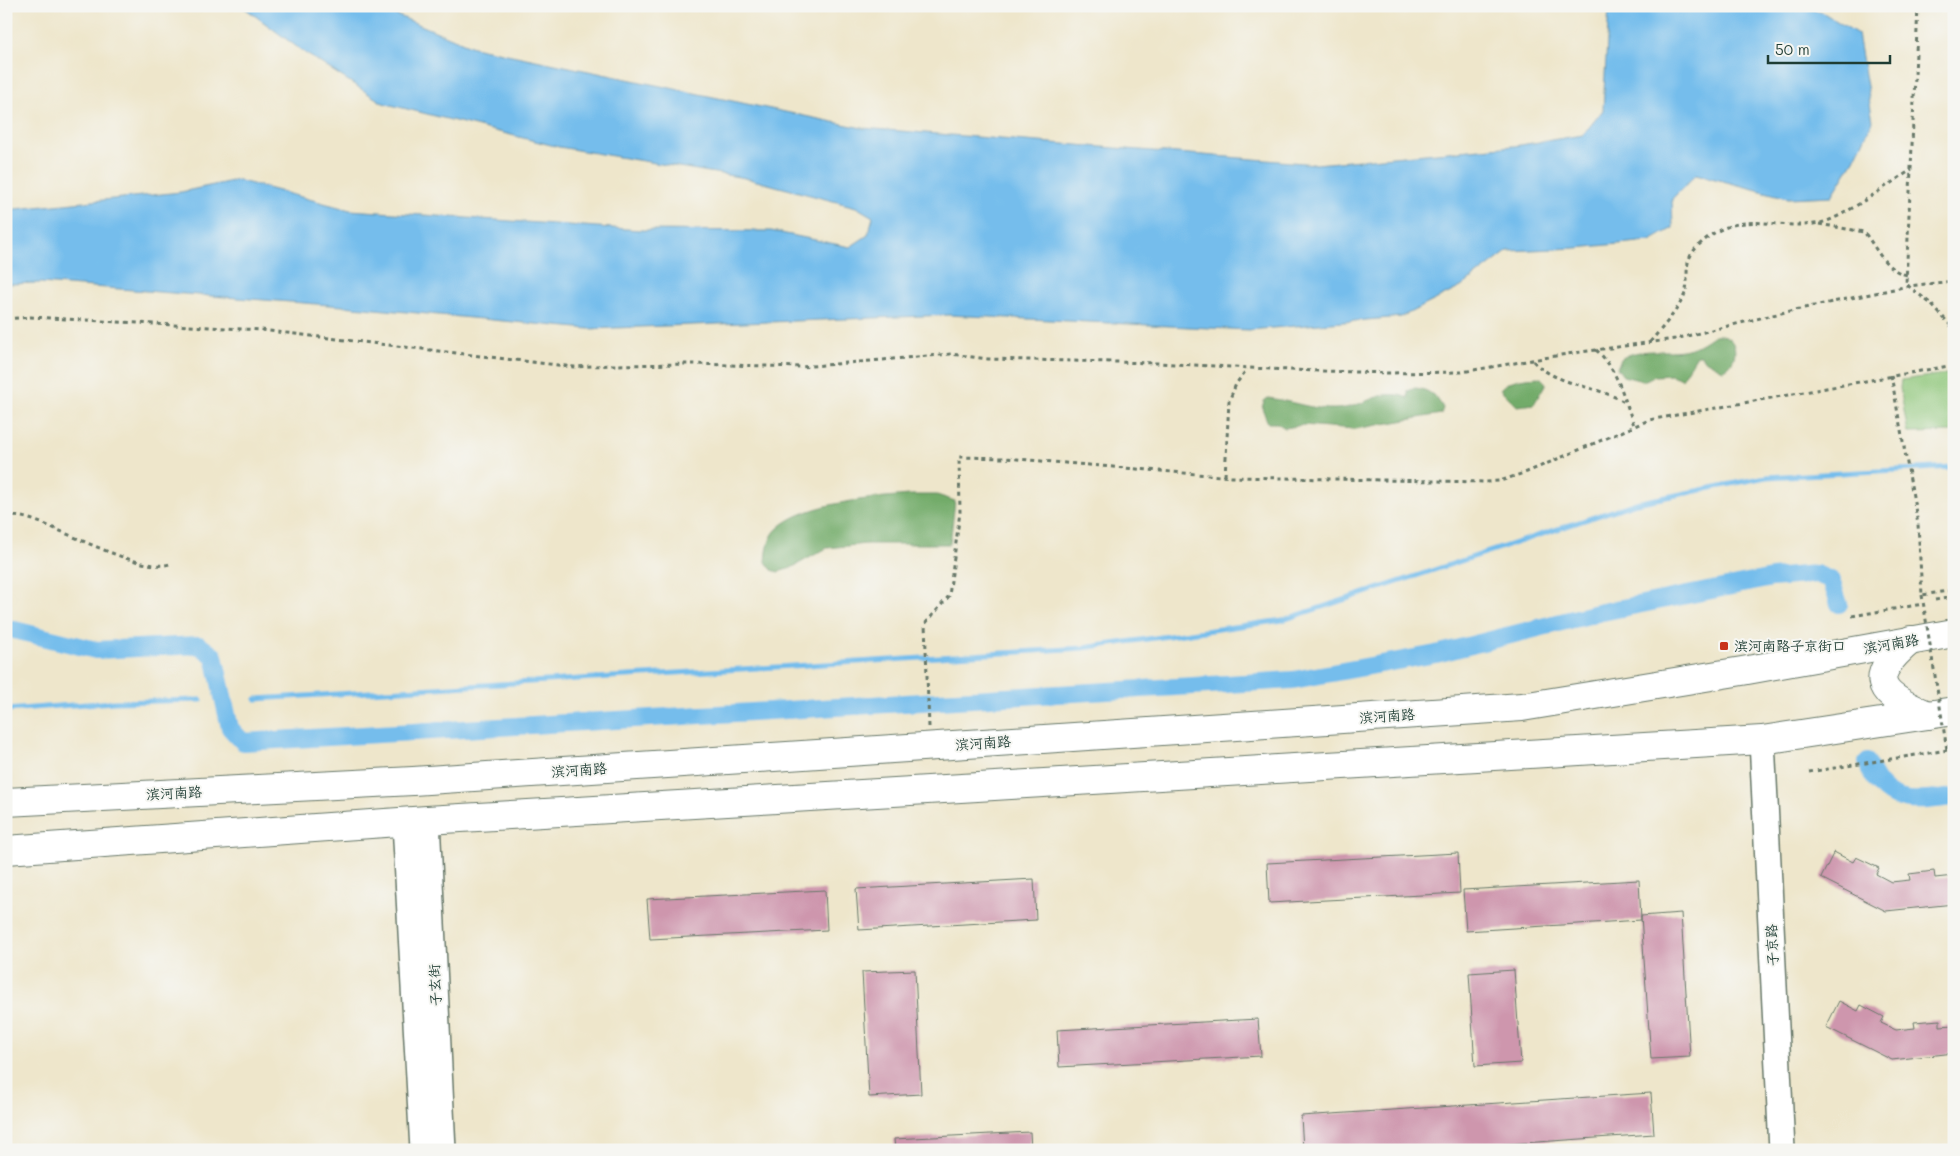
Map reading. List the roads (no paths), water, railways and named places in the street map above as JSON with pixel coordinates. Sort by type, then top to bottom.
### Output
[{"type":"highway","name":"滨河南路","points":[[6,802],[403,782],[1522,707],[1742,671],[1954,633]]},
{"type":"highway","points":[[1911,640],[1892,656],[1883,674],[1883,686],[1892,698],[1941,713]]},
{"type":"highway","points":[[6,850],[416,822],[1762,740],[1941,713]]},
{"type":"street","name":"子京路","points":[[1762,740],[1782,1150]]},
{"type":"street","name":"子玄街","points":[[416,822],[423,1150]]},
{"type":"street","name":"子玄街","points":[[416,822],[443,1150]]},
{"type":"water","points":[[242,6],[375,6],[473,47],[862,128],[1316,164],[1514,146],[1583,135],[1603,110],[1609,6],[1799,6],[1822,12],[1858,34],[1873,121],[1854,160],[1832,196],[1788,198],[1696,174],[1672,199],[1673,228],[1650,241],[1576,248],[1508,251],[1461,287],[1401,317],[1249,330],[949,315],[589,329],[343,306],[41,283],[6,284],[6,210],[181,192],[237,180],[350,210],[641,230],[771,231],[850,247],[868,235],[873,217],[856,207],[745,178],[559,147],[383,103],[305,53]]},
{"type":"waterway","points":[[256,699],[1083,648],[1283,620],[1636,503],[1766,477],[1954,467]]},
{"type":"waterway","points":[[6,628],[96,650],[199,645],[214,656],[230,728],[243,742],[1293,680],[1436,654],[1597,613],[1772,578],[1816,574],[1831,580],[1839,604]]},
{"type":"waterway","points":[[6,710],[114,702],[201,700]]},
{"type":"waterway","points":[[1867,762],[1874,777],[1882,788],[1891,795],[1913,800],[1954,797]]},
{"type":"place","name":"滨河南路子京街口","points":[[1724,646]]}]
